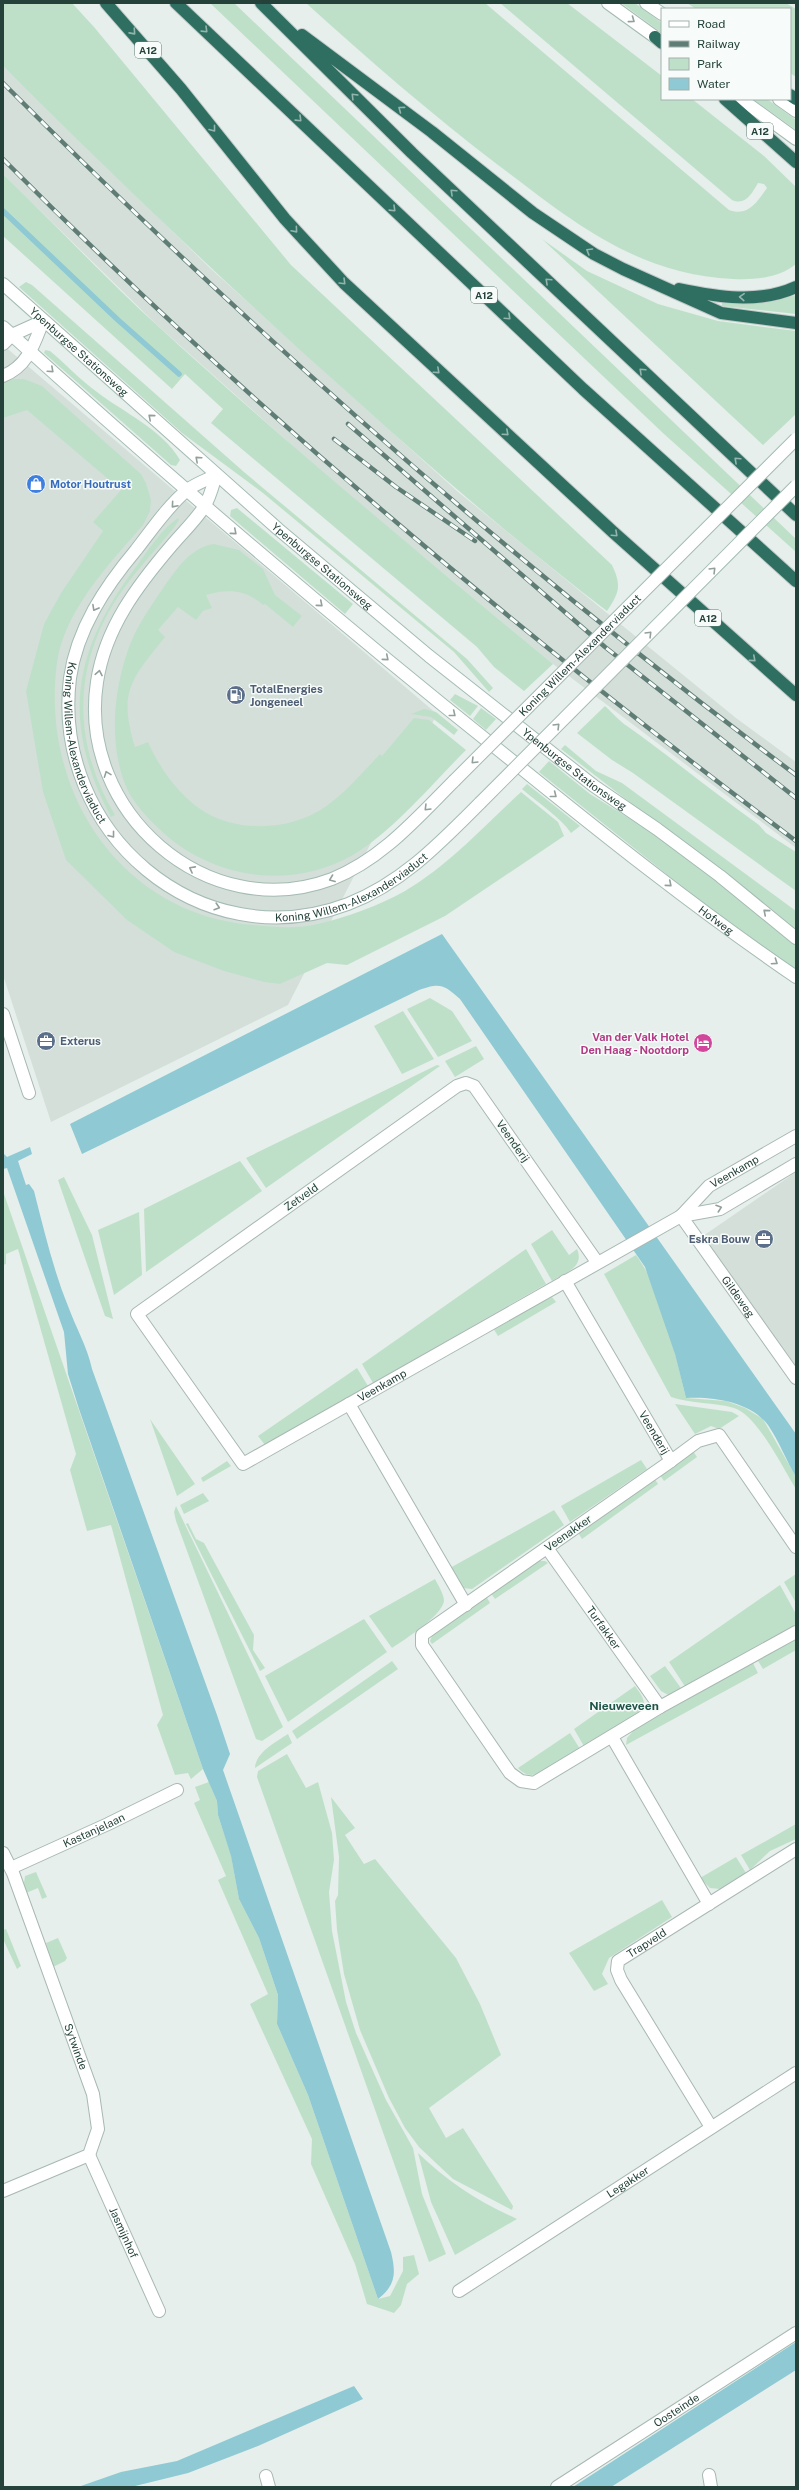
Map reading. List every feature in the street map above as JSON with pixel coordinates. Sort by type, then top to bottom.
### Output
[{"type":"highway","name":"A12","points":[[106,3],[161,64],[277,209],[316,254],[387,325],[660,575]]},
{"type":"highway","name":"A12","points":[[176,3],[583,389],[796,581]]},
{"type":"highway","points":[[263,5],[432,132],[533,212],[576,243],[623,270],[721,313],[796,323]]},
{"type":"highway","points":[[263,5],[418,158],[796,515]]},
{"type":"highway","name":"A12","points":[[726,100],[796,162]]},
{"type":"highway","points":[[623,270],[674,288],[721,296],[764,297],[796,287]]},
{"type":"highway","points":[[660,575],[685,598]]},
{"type":"highway","name":"A12","points":[[685,598],[796,695]]},
{"type":"street","points":[[608,3],[660,41]]},
{"type":"street","points":[[646,3],[661,13]]},
{"type":"street","points":[[742,100],[796,138]]},
{"type":"street","points":[[781,100],[796,111]]},
{"type":"street","name":"Ypenburgse Stationsweg","points":[[3,284],[216,475],[295,543],[485,700],[607,796],[657,829],[735,887],[796,938]]},
{"type":"street","points":[[7,331],[43,320]]},
{"type":"street","points":[[3,376],[18,367],[31,353],[43,320]]},
{"type":"street","points":[[3,344],[7,331]]},
{"type":"street","points":[[7,331],[205,506]]},
{"type":"street","name":"Koning Willem-Alexanderviaduct","points":[[216,475],[205,506],[152,569],[130,598],[110,635],[100,664],[95,708],[100,751],[115,790],[141,829],[176,860],[219,880],[235,885],[274,889],[302,886],[331,879],[348,872],[379,853],[454,781],[796,438]]},
{"type":"street","name":"Koning Willem-Alexanderviaduct","points":[[216,475],[186,490],[128,559],[102,595],[82,635],[70,677],[69,727],[77,770],[95,811],[114,839],[128,854],[167,886],[214,907],[269,916],[308,914],[349,903],[395,880],[428,854],[796,486]]},
{"type":"street","name":"Hofweg","points":[[205,506],[435,699],[719,924],[796,977]]},
{"type":"street","points":[[3,1014],[28,1093]]},
{"type":"street","name":"Veenderij","points":[[466,1083],[474,1086],[598,1262]]},
{"type":"street","name":"Zetveld","points":[[136,1314],[457,1086],[466,1083]]},
{"type":"street","name":"Veenkamp","points":[[681,1216],[709,1186],[796,1136]]},
{"type":"street","name":"Veenkamp","points":[[136,1314],[243,1464],[666,1224],[681,1216],[720,1209],[796,1164]]},
{"type":"street","name":"Gildeweg","points":[[681,1216],[796,1378]]},
{"type":"street","name":"Veenderij","points":[[565,1281],[671,1461],[698,1441],[719,1435],[796,1547]]},
{"type":"street","points":[[349,1404],[466,1605]]},
{"type":"street","name":"Veenakker","points":[[612,1737],[534,1783],[520,1781],[510,1773],[422,1645],[422,1635],[671,1461]]},
{"type":"street","name":"Turfakker","points":[[547,1548],[660,1708]]},
{"type":"street","points":[[709,1904],[612,1737],[660,1708],[796,1632]]},
{"type":"street","name":"Kastanjelaan","points":[[11,1868],[108,1824],[177,1790]]},
{"type":"street","name":"Trapveld","points":[[710,2127],[621,1980],[617,1970],[618,1961],[796,1849]]},
{"type":"street","name":"Sytwinde","points":[[3,1853],[11,1868],[94,2094],[98,2129],[88,2155]]},
{"type":"street","name":"Legakker","points":[[459,2291],[710,2127],[796,2073]]},
{"type":"street","points":[[3,2191],[88,2155]]},
{"type":"street","name":"Jasmijnhof","points":[[88,2155],[160,2311]]},
{"type":"street","name":"Oosteinde","points":[[556,2487],[796,2333]]},
{"type":"shaded area","points":[[3,66],[211,269],[457,491],[736,718],[796,762],[796,848],[553,664],[332,481],[157,325],[3,174]]},
{"type":"shaded area","points":[[3,345],[437,714],[288,1005],[51,1122],[3,975]]},
{"type":"shaded area","points":[[796,1172],[796,1372],[703,1236]]},
{"type":"green space","points":[[3,3],[72,3],[94,27],[291,265],[612,565],[617,579],[618,589],[607,611],[480,509],[314,363],[147,207],[3,66]]},
{"type":"green space","points":[[210,3],[234,3],[796,539],[796,552],[664,434]]},
{"type":"green space","points":[[306,3],[485,3],[729,210],[736,212],[747,210],[756,203],[767,188],[764,184],[758,183],[745,200],[732,200],[500,3],[567,3],[661,75],[661,100],[693,100],[764,156],[796,187],[796,264],[789,269],[774,275],[750,279],[733,279],[698,275],[665,267],[606,241],[552,206],[473,146],[353,45]]},
{"type":"green space","points":[[621,3],[635,3],[661,22],[661,32]]},
{"type":"green space","points":[[687,3],[786,3],[796,9],[796,77],[791,74],[791,8],[694,8]]},
{"type":"green space","points":[[754,100],[768,100],[796,120],[796,130]]},
{"type":"green space","points":[[3,174],[119,289],[207,371],[354,498],[553,664],[524,691],[494,667],[477,647],[211,423],[223,409],[185,374],[172,389],[3,236]]},
{"type":"green space","points":[[542,239],[587,271],[658,304],[718,321],[796,331],[796,414],[763,445]]},
{"type":"green space","points":[[26,282],[32,285],[244,472],[467,659],[493,688],[489,692],[454,652],[263,493],[182,433],[19,287]]},
{"type":"green space","points":[[796,295],[796,314],[722,306],[722,303],[760,303]]},
{"type":"green space","points":[[45,350],[50,351],[91,387],[142,422],[164,440],[173,449],[180,460],[176,466],[171,465],[44,353]]},
{"type":"green space","points":[[13,379],[24,379],[42,386],[141,474],[146,483],[151,500],[150,511],[143,525],[103,572],[79,607],[61,644],[57,663],[55,711],[62,757],[77,800],[99,838],[129,871],[165,898],[207,916],[254,925],[302,927],[340,918],[384,902],[405,891],[421,881],[451,858],[521,792],[558,822],[564,836],[445,916],[347,965],[327,963],[280,984],[264,982],[224,971],[174,952],[127,920],[66,860],[43,792],[26,691],[44,624],[61,593],[103,531],[93,522],[121,490],[27,410],[3,418],[3,382]]},
{"type":"green space","points":[[237,508],[353,604],[345,614],[230,516],[231,510]]},
{"type":"green space","points":[[178,518],[179,520],[173,529],[135,574],[114,603],[100,629],[91,655],[85,682],[83,709],[86,736],[92,762],[101,789],[115,815],[111,817],[95,783],[85,750],[80,719],[81,689],[87,659],[98,629],[114,599],[155,541],[166,528]]},
{"type":"green space","points":[[214,544],[239,550],[263,569],[275,595],[302,616],[293,627],[265,604],[263,605],[243,593],[229,591],[206,595],[212,608],[203,611],[196,620],[178,607],[158,630],[165,637],[144,664],[131,687],[128,699],[130,728],[135,747],[148,742],[158,762],[172,782],[187,799],[205,812],[219,819],[234,823],[250,826],[282,824],[312,815],[340,795],[380,754],[382,756],[414,718],[429,720],[466,750],[398,820],[383,833],[353,855],[328,867],[302,873],[276,876],[250,874],[224,868],[200,858],[177,844],[142,812],[125,784],[116,750],[115,713],[120,676],[125,658],[137,629],[176,570],[197,550]]},
{"type":"green space","points":[[455,694],[478,706],[470,716],[450,700]]},
{"type":"green space","points":[[605,706],[624,724],[759,825],[766,833],[796,852],[796,891],[633,773],[612,760],[577,733]]},
{"type":"green space","points":[[481,708],[496,719],[486,730],[473,719]]},
{"type":"green space","points":[[424,709],[436,712],[458,730],[454,735],[431,717],[411,714]]},
{"type":"green space","points":[[565,745],[596,771],[622,783],[796,911],[796,931],[561,749]]},
{"type":"green space","points":[[549,761],[590,794],[661,838],[776,926],[796,944],[796,972],[745,937],[539,772]]},
{"type":"green space","points":[[527,784],[580,826],[571,833],[555,816],[522,789]]},
{"type":"green space","points":[[430,998],[452,1011],[472,1041],[438,1057],[407,1009]]},
{"type":"green space","points":[[403,1011],[434,1059],[402,1074],[374,1026]]},
{"type":"green space","points":[[476,1046],[484,1059],[455,1077],[445,1061]]},
{"type":"green space","points":[[437,1065],[440,1066],[266,1188],[246,1158]]},
{"type":"green space","points":[[240,1161],[262,1191],[146,1272],[144,1209]]},
{"type":"green space","points":[[64,1177],[92,1235],[113,1319],[105,1316],[58,1180]]},
{"type":"green space","points":[[3,1191],[203,1769],[191,1779],[188,1773],[175,1775],[157,1725],[163,1715],[111,1525],[87,1531],[70,1470],[76,1454],[18,1249],[6,1254],[6,1264],[3,1265]]},
{"type":"green space","points":[[139,1212],[142,1275],[114,1295],[98,1230]]},
{"type":"green space","points":[[552,1230],[569,1255],[577,1249],[579,1255],[576,1265],[572,1269],[552,1281],[531,1244]]},
{"type":"green space","points":[[526,1249],[546,1284],[373,1383],[362,1364]]},
{"type":"green space","points":[[636,1255],[654,1286],[661,1304],[686,1398],[726,1401],[745,1408],[763,1419],[796,1477],[796,1489],[769,1443],[752,1421],[743,1413],[726,1406],[687,1401],[671,1397],[604,1274]]},
{"type":"green space","points":[[552,1297],[556,1302],[498,1336],[493,1328]]},
{"type":"green space","points":[[357,1368],[368,1386],[265,1445],[258,1436]]},
{"type":"green space","points":[[675,1404],[732,1412],[739,1416],[719,1429],[711,1426],[695,1434]]},
{"type":"green space","points":[[150,1419],[195,1484],[177,1496]]},
{"type":"green space","points":[[693,1451],[697,1457],[664,1481],[660,1475]]},
{"type":"green space","points":[[641,1460],[647,1469],[570,1522],[561,1506]]},
{"type":"green space","points":[[227,1461],[231,1466],[203,1482],[201,1478]]},
{"type":"green space","points":[[654,1478],[658,1484],[582,1539],[577,1531]]},
{"type":"green space","points":[[203,1493],[209,1501],[184,1514],[180,1505]]},
{"type":"green space","points":[[176,1506],[283,1727],[262,1741],[256,1739],[176,1521],[174,1512]]},
{"type":"green space","points":[[554,1510],[564,1525],[472,1589],[462,1588],[450,1568]]},
{"type":"green space","points":[[188,1523],[196,1539],[204,1543],[254,1635],[253,1650],[265,1668],[260,1671],[186,1524]]},
{"type":"green space","points":[[535,1561],[545,1561],[548,1563],[495,1599],[490,1592]]},
{"type":"green space","points":[[796,1574],[796,1603],[784,1582]]},
{"type":"green space","points":[[435,1579],[444,1598],[442,1607],[437,1614],[422,1627],[392,1648],[369,1616]]},
{"type":"green space","points":[[780,1585],[796,1614],[796,1626],[686,1688],[669,1662]]},
{"type":"green space","points":[[486,1596],[490,1603],[432,1644],[430,1641],[434,1631]]},
{"type":"green space","points":[[364,1619],[387,1652],[288,1722],[265,1676]]},
{"type":"green space","points":[[796,1638],[796,1650],[763,1669],[758,1661]]},
{"type":"green space","points":[[392,1661],[398,1669],[297,1739],[292,1731]]},
{"type":"green space","points":[[753,1663],[758,1673],[626,1745],[627,1738],[635,1729]]},
{"type":"green space","points":[[665,1666],[683,1691],[670,1696],[661,1691],[650,1676]]},
{"type":"green space","points":[[635,1686],[644,1700],[644,1706],[641,1711],[618,1729],[585,1748],[574,1729]]},
{"type":"green space","points":[[570,1733],[580,1749],[537,1774],[527,1774],[518,1768]]},
{"type":"green space","points":[[288,1734],[292,1743],[255,1768],[256,1762],[263,1752]]},
{"type":"green space","points":[[287,1754],[306,1788],[318,1782],[332,1833],[334,1860],[329,1892],[332,1931],[346,2002],[356,2033],[386,2100],[413,2148],[422,2194],[446,2254],[429,2262],[257,1777],[258,1771]]},
{"type":"green space","points":[[209,1782],[217,1801],[218,1815],[231,1855],[239,1899],[259,1938],[278,1995],[277,2024],[308,2095],[378,2299],[390,2296],[403,2271],[403,2257],[414,2255],[419,2274],[407,2284],[401,2305],[394,2313],[367,2304],[355,2264],[311,2164],[312,2139],[250,2004],[268,1994],[218,1880],[226,1876],[194,1803],[200,1800],[195,1787]]},
{"type":"green space","points":[[331,1797],[355,1828],[345,1835],[364,1864],[375,1859],[456,1958],[480,2004],[501,2055],[429,2108],[446,2138],[463,2128],[513,2206],[512,2210],[453,2179],[419,2147],[405,2128],[389,2098],[360,2030],[344,1974],[337,1930],[335,1901],[338,1895],[339,1857]]},
{"type":"green space","points":[[796,1824],[796,1839],[770,1851],[750,1870],[741,1855]]},
{"type":"green space","points":[[736,1857],[746,1873],[720,1889],[710,1888],[700,1878]]},
{"type":"green space","points":[[36,1872],[47,1897],[42,1899],[38,1888],[26,1893],[24,1883],[25,1876]]},
{"type":"green space","points":[[662,1900],[672,1917],[609,1958],[602,1974],[608,1984],[594,1991],[569,1953]]},
{"type":"green space","points":[[6,1929],[21,1966],[17,1969],[3,1939],[3,1930]]},
{"type":"green space","points":[[58,1938],[67,1958],[65,1961],[53,1967],[46,1943]]},
{"type":"green space","points":[[418,2153],[452,2182],[464,2190],[490,2206],[517,2219],[455,2255],[431,2202]]},
{"type":"water","points":[[442,934],[796,1434],[796,1477],[772,1431],[761,1417],[742,1406],[731,1402],[708,1398],[686,1398],[675,1354],[645,1267],[460,999],[449,990],[441,986],[432,986],[419,990],[82,1154],[70,1124]]},
{"type":"water","points":[[30,1147],[32,1154],[18,1161],[26,1185],[29,1184],[34,1191],[58,1278],[87,1353],[217,1715],[230,1754],[223,1770],[391,2252],[394,2266],[393,2278],[388,2289],[378,2299],[308,2095],[277,2024],[278,1995],[259,1938],[239,1899],[231,1856],[218,1815],[217,1801],[203,1769],[79,1409],[68,1374],[64,1332],[7,1168],[3,1169],[3,1153],[7,1157]]},
{"type":"water","points":[[796,2342],[796,2370],[611,2487],[573,2487]]},
{"type":"water","points":[[354,2386],[363,2399],[258,2446],[188,2473],[131,2487],[78,2487],[121,2472],[177,2461]]},
{"type":"waterway","points":[[3,211],[118,320],[179,374]]},
{"type":"railway","points":[[3,83],[96,175],[192,266],[288,356],[387,443],[588,613],[691,695],[796,775]]},
{"type":"railway","points":[[3,159],[96,251],[191,341],[288,429],[387,515],[487,599],[589,681],[796,841]]},
{"type":"railway","points":[[348,424],[605,647],[796,798]]},
{"type":"railway","points":[[334,439],[396,487],[475,541]]},
{"type":"place","name":"Motor Houtrust","points":[[36,484]]},
{"type":"place","name":"TotalEnergies Jongeneel","points":[[236,695]]},
{"type":"place","name":"Exterus","points":[[46,1041]]},
{"type":"place","name":"Van der Valk Hotel Den Haag - Nootdorp","points":[[703,1043]]},
{"type":"place","name":"Eskra Bouw","points":[[764,1239]]},
{"type":"district","name":"Nieuweveen","points":[[624,1706]]}]
